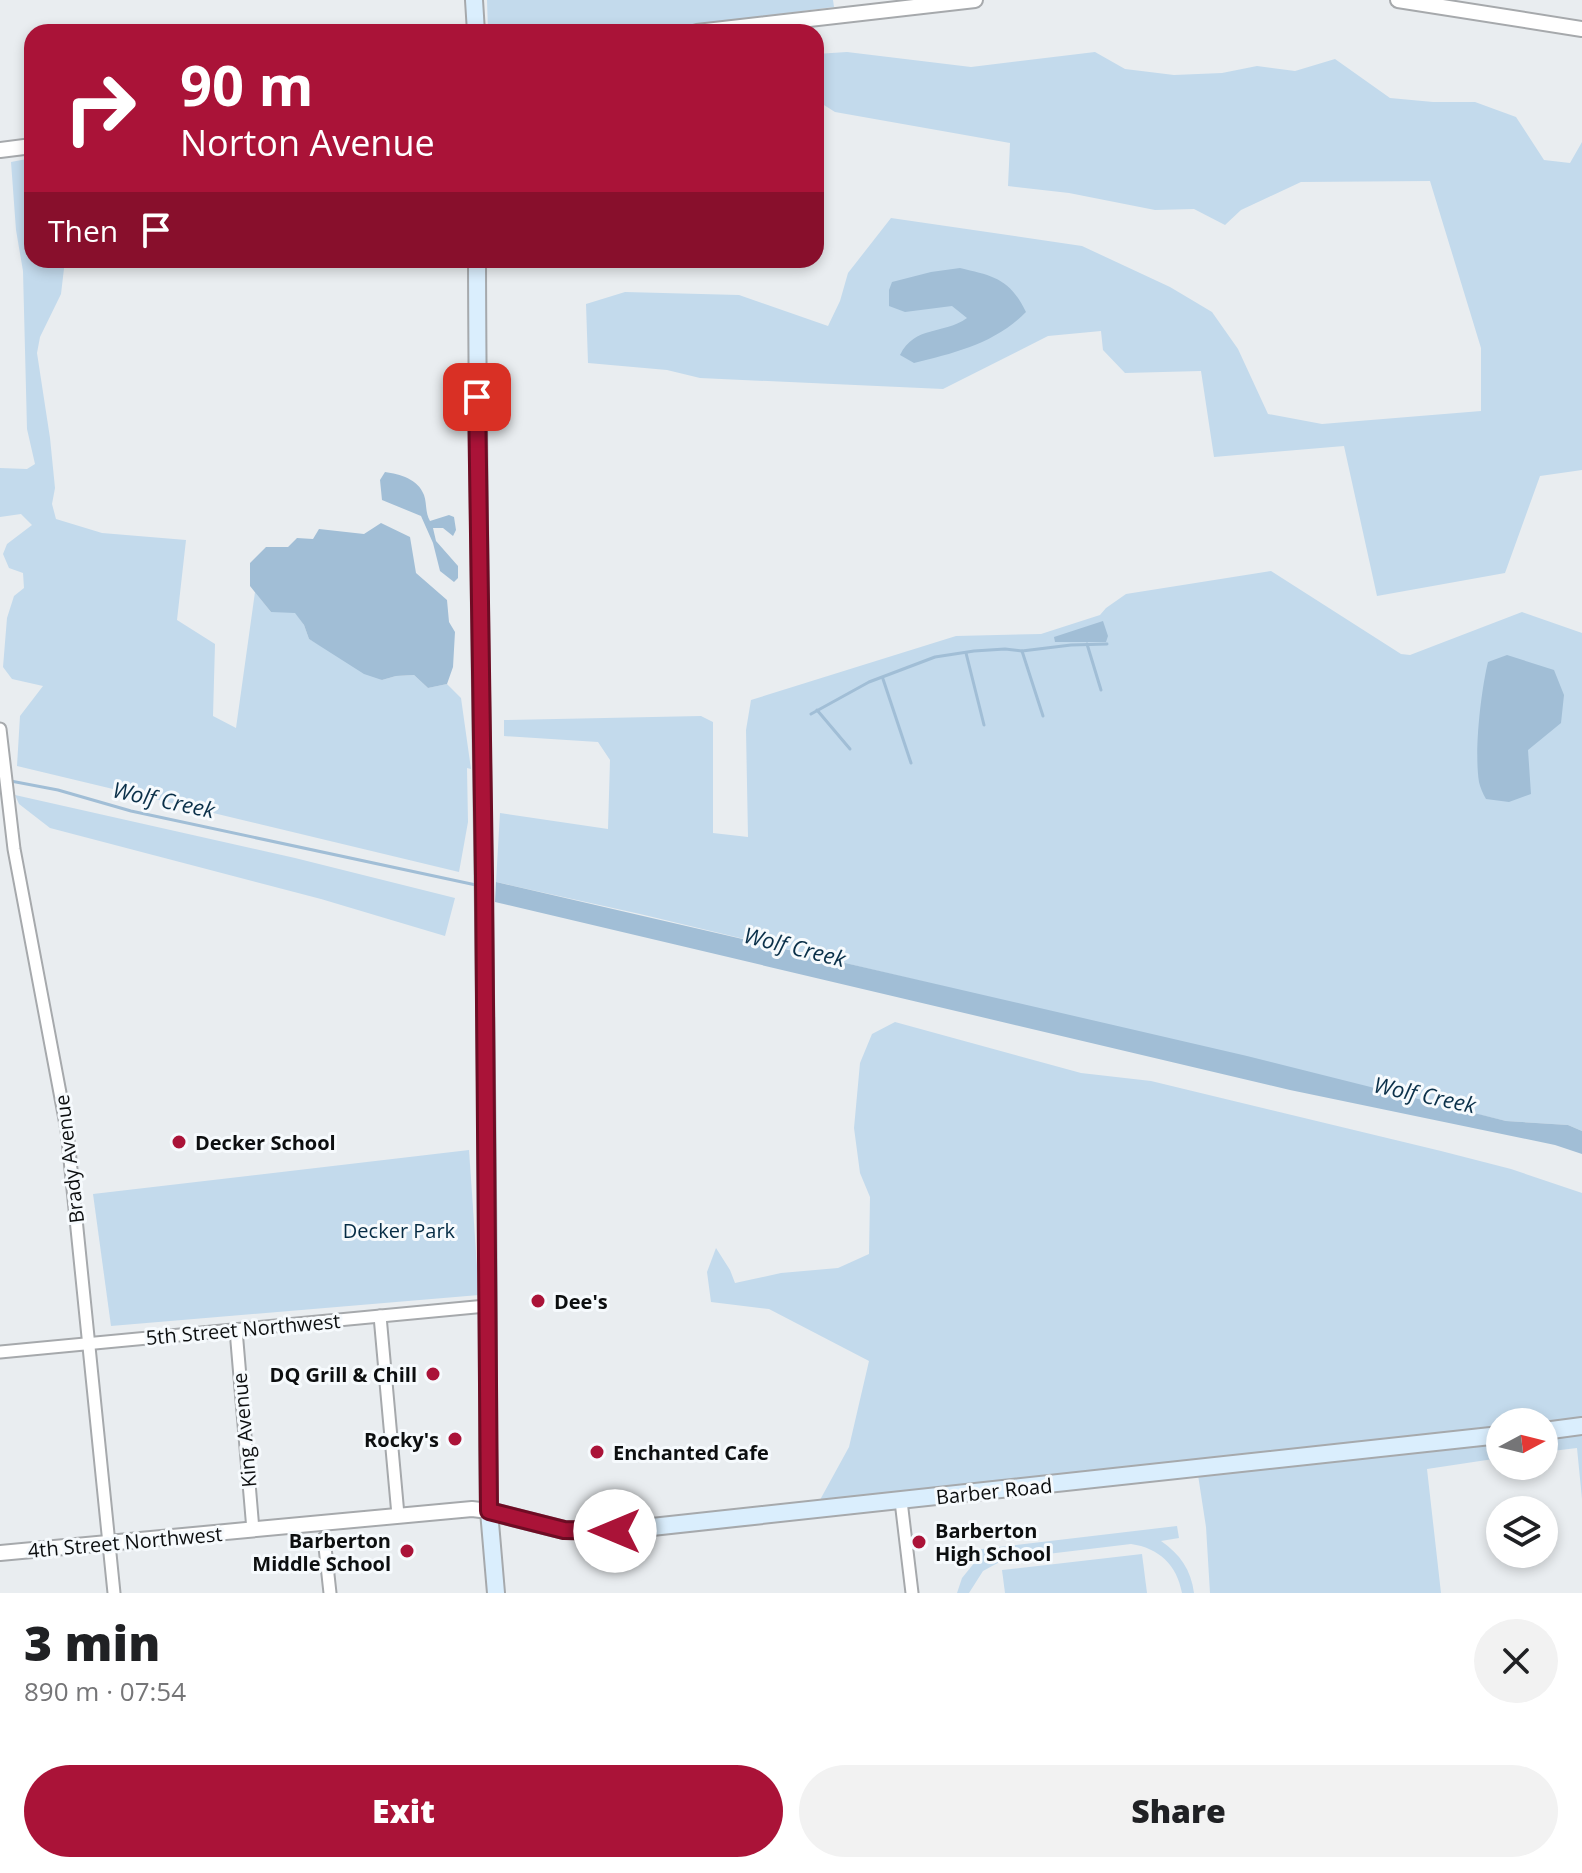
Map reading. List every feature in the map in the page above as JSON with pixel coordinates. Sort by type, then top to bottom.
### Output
[{"type":"main road","points":[[474,0],[476,24]]},
{"type":"main road","points":[[477,268],[486,1306],[489,1511],[496,1593]]},
{"type":"main road","points":[[1558,1429],[1582,1426]]},
{"type":"main road","name":"Barber Road","points":[[489,1511],[564,1530],[602,1532],[1486,1437]]},
{"type":"street","points":[[761,24],[975,0]]},
{"type":"street","points":[[1398,0],[1582,29]]},
{"type":"street","points":[[0,150],[24,147]]},
{"type":"street","name":"Brady Avenue","points":[[0,729],[25,913],[65,1119],[114,1593]]},
{"type":"street","name":"5th Street Northwest","points":[[0,1352],[486,1306]]},
{"type":"street","points":[[380,1316],[398,1515]]},
{"type":"street","name":"King Avenue","points":[[236,1330],[253,1530]]},
{"type":"street","points":[[901,1501],[912,1593]]},
{"type":"street","name":"4th Street Northwest","points":[[0,1553],[398,1515],[472,1509],[489,1511]]},
{"type":"street","points":[[324,1538],[330,1593]]},
{"type":"green space","points":[[487,0],[833,0],[834,7],[700,24],[488,24]]},
{"type":"green space","points":[[847,52],[971,67],[1095,52],[1125,69],[1174,75],[1222,73],[1257,66],[1295,71],[1335,59],[1390,98],[1475,102],[1516,117],[1544,160],[1570,163],[1582,142],[1582,470],[1540,476],[1505,573],[1377,596],[1344,446],[1214,457],[1201,371],[1125,373],[1103,350],[1101,331],[1048,336],[943,389],[700,378],[667,370],[588,363],[586,304],[625,292],[739,295],[828,326],[840,301],[848,273],[891,218],[1082,246],[1170,287],[1212,312],[1238,349],[1268,414],[1322,424],[1481,411],[1481,348],[1430,181],[1301,182],[1241,210],[1225,225],[1194,209],[1155,210],[1069,193],[1008,186],[1010,143],[835,112],[824,105],[824,53]]},
{"type":"green space","points":[[24,160],[24,268],[64,268],[61,294],[40,337],[37,353],[50,438],[55,488],[52,504],[56,519],[102,533],[186,540],[177,620],[215,644],[213,716],[236,728],[255,592],[271,612],[295,612],[309,639],[382,680],[414,675],[428,688],[447,684],[461,698],[471,769],[467,768],[468,822],[459,872],[17,766],[20,716],[43,686],[12,679],[3,667],[7,618],[14,596],[24,588],[23,573],[9,568],[3,554],[7,544],[32,525],[21,514],[0,517],[0,468],[27,469],[35,464],[27,429],[23,271],[16,230],[11,162]]},
{"type":"green space","points":[[1271,571],[1401,654],[1410,655],[1522,612],[1582,633],[1582,1131],[1568,1125],[1506,1121],[496,882],[500,813],[608,829],[610,760],[598,742],[504,736],[504,720],[701,716],[713,722],[713,833],[748,837],[746,730],[751,700],[956,636],[1041,634],[1100,615],[1126,594]]},
{"type":"green space","points":[[15,795],[295,858],[455,898],[445,936],[321,899],[50,828],[19,804]]},
{"type":"green space","points":[[895,1022],[1081,1073],[1151,1081],[1441,1151],[1511,1169],[1582,1193],[1582,1499],[1577,1448],[1558,1450],[1558,1408],[1486,1408],[1486,1460],[1427,1469],[1441,1593],[1210,1593],[1206,1527],[1198,1475],[815,1509],[849,1447],[869,1361],[769,1309],[711,1302],[707,1272],[716,1248],[735,1283],[781,1273],[838,1268],[869,1254],[870,1197],[860,1173],[854,1128],[860,1063],[872,1034]]},
{"type":"green space","name":"Decker Park","points":[[469,1150],[479,1295],[111,1326],[93,1194]]},
{"type":"green space","points":[[1177,1526],[1179,1538],[1161,1541],[1184,1563],[1194,1593],[1182,1593],[1176,1574],[1158,1554],[1131,1544],[1005,1559],[983,1571],[969,1593],[957,1593],[962,1578],[975,1562],[959,1564],[957,1552]]},
{"type":"green space","points":[[1142,1554],[1147,1593],[1005,1593],[1002,1570]]},
{"type":"shaded area","points":[[960,268],[1000,281],[1014,292],[1026,312],[1002,332],[960,351],[914,363],[900,355],[913,339],[967,318],[952,306],[905,312],[889,306],[892,282]]},
{"type":"shaded area","points":[[385,472],[402,476],[417,485],[424,495],[430,521],[449,515],[454,517],[456,530],[453,536],[443,528],[433,528],[436,541],[458,566],[458,578],[454,582],[440,571],[433,543],[421,516],[382,500],[380,480]]},
{"type":"shaded area","points":[[381,523],[410,537],[416,573],[447,600],[449,622],[455,632],[453,667],[447,684],[428,688],[414,675],[382,680],[364,674],[309,639],[295,613],[271,612],[250,586],[250,563],[266,547],[288,547],[297,538],[313,539],[319,529],[364,534]]},
{"type":"shaded area","points":[[1103,621],[1108,636],[1106,642],[1055,642],[1054,637]]},
{"type":"shaded area","points":[[1507,655],[1554,670],[1564,695],[1561,723],[1528,750],[1531,794],[1509,802],[1486,799],[1479,782],[1477,754],[1488,662]]},
{"type":"shaded area","points":[[496,882],[1247,1056],[1506,1121],[1568,1125],[1582,1131],[1582,1154],[1555,1145],[1290,1090],[495,902]]},
{"type":"waterway","points":[[1087,644],[1101,690]]},
{"type":"waterway","points":[[811,714],[869,682],[935,657],[974,651],[1022,651],[1107,644]]},
{"type":"waterway","points":[[1022,651],[1043,716]]},
{"type":"waterway","points":[[966,653],[984,725]]},
{"type":"waterway","points":[[883,679],[911,763]]},
{"type":"waterway","points":[[817,710],[850,749]]},
{"type":"waterway","name":"Wolf Creek","points":[[0,779],[58,790],[131,811],[476,885]]},
{"type":"place","name":"Decker School","points":[[179,1142]]},
{"type":"place","name":"Dee's","points":[[538,1301]]},
{"type":"place","name":"DQ Grill & Chill","points":[[433,1374]]},
{"type":"place","name":"Rocky's","points":[[455,1439]]},
{"type":"place","name":"Enchanted Cafe","points":[[597,1452]]},
{"type":"place","name":"Barberton High School","points":[[919,1542]]},
{"type":"place","name":"Barberton Middle School","points":[[407,1551]]},
{"type":"route","points":[[477,397],[489,1511],[564,1530],[615,1531]]}]
